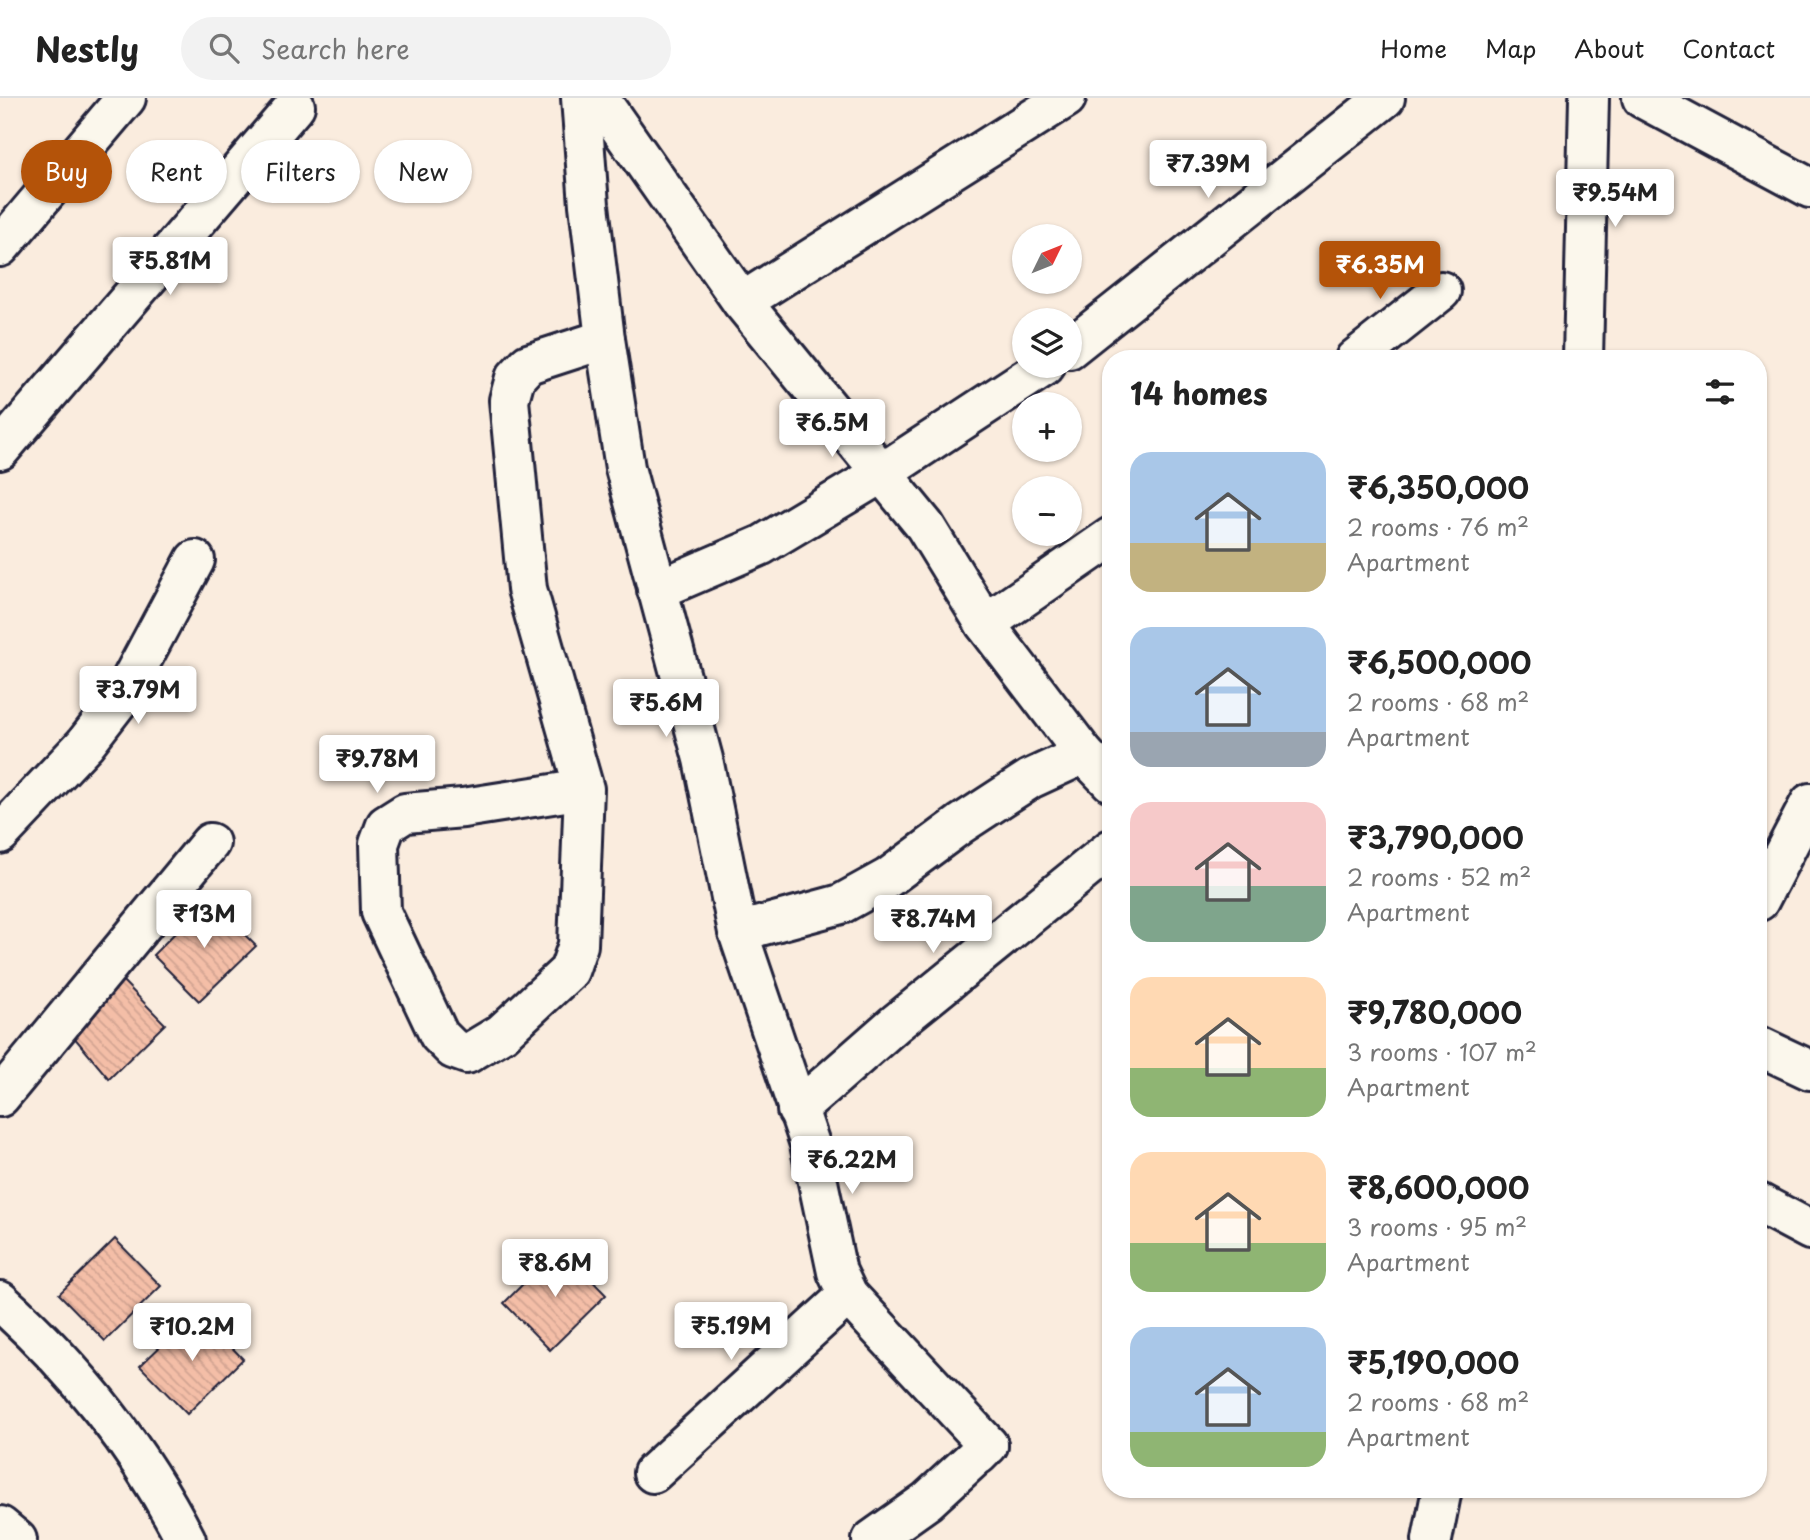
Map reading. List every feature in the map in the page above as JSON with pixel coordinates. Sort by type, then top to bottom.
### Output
[{"type":"street","points":[[0,247],[126,98]]},
{"type":"street","points":[[581,98],[589,205],[605,339],[625,468],[703,759],[738,932],[810,1144],[837,1272],[848,1295],[983,1450],[927,1501],[872,1540]]},
{"type":"street","points":[[598,98],[742,302],[925,526],[985,624],[1084,754],[1102,773]]},
{"type":"street","points":[[742,302],[1066,98]]},
{"type":"street","points":[[1082,339],[1385,98]]},
{"type":"street","points":[[1583,350],[1589,98]]},
{"type":"street","points":[[1642,98],[1810,187]]},
{"type":"street","points":[[0,450],[295,106]]},
{"type":"street","points":[[1367,350],[1441,291]]},
{"type":"street","points":[[584,789],[405,814],[386,825],[379,844],[381,912],[439,1035],[453,1049],[467,1054],[502,1033],[569,971],[578,945],[584,789],[527,589],[509,400],[514,378],[528,364],[605,339]]},
{"type":"street","points":[[657,590],[762,545],[882,473],[1027,378]]},
{"type":"street","points":[[985,624],[1102,543]]},
{"type":"street","points":[[0,834],[85,744],[123,695],[195,560]]},
{"type":"street","points":[[738,932],[841,904],[888,878],[961,824],[1030,779],[1084,754]]},
{"type":"street","points":[[1767,891],[1800,848],[1810,803]]},
{"type":"street","points":[[0,1097],[211,843]]},
{"type":"street","points":[[797,1110],[895,1024],[1102,856]]},
{"type":"street","points":[[1767,1050],[1810,1070]]},
{"type":"street","points":[[1767,1207],[1810,1230]]},
{"type":"street","points":[[653,1473],[848,1295]]},
{"type":"street","points":[[0,1301],[42,1338],[106,1411],[162,1492],[186,1540]]},
{"type":"street","points":[[1432,1540],[1441,1498]]},
{"type":"street","points":[[0,1526],[17,1540]]},
{"type":"building","points":[[209,899],[256,946],[199,1001],[153,955]]},
{"type":"building","points":[[118,976],[165,1024],[109,1079],[73,1036]]},
{"type":"building","points":[[115,1239],[161,1286],[105,1341],[59,1294]]},
{"type":"building","points":[[560,1247],[606,1295],[550,1350],[504,1303]]},
{"type":"building","points":[[197,1311],[243,1359],[187,1414],[140,1366]]}]
